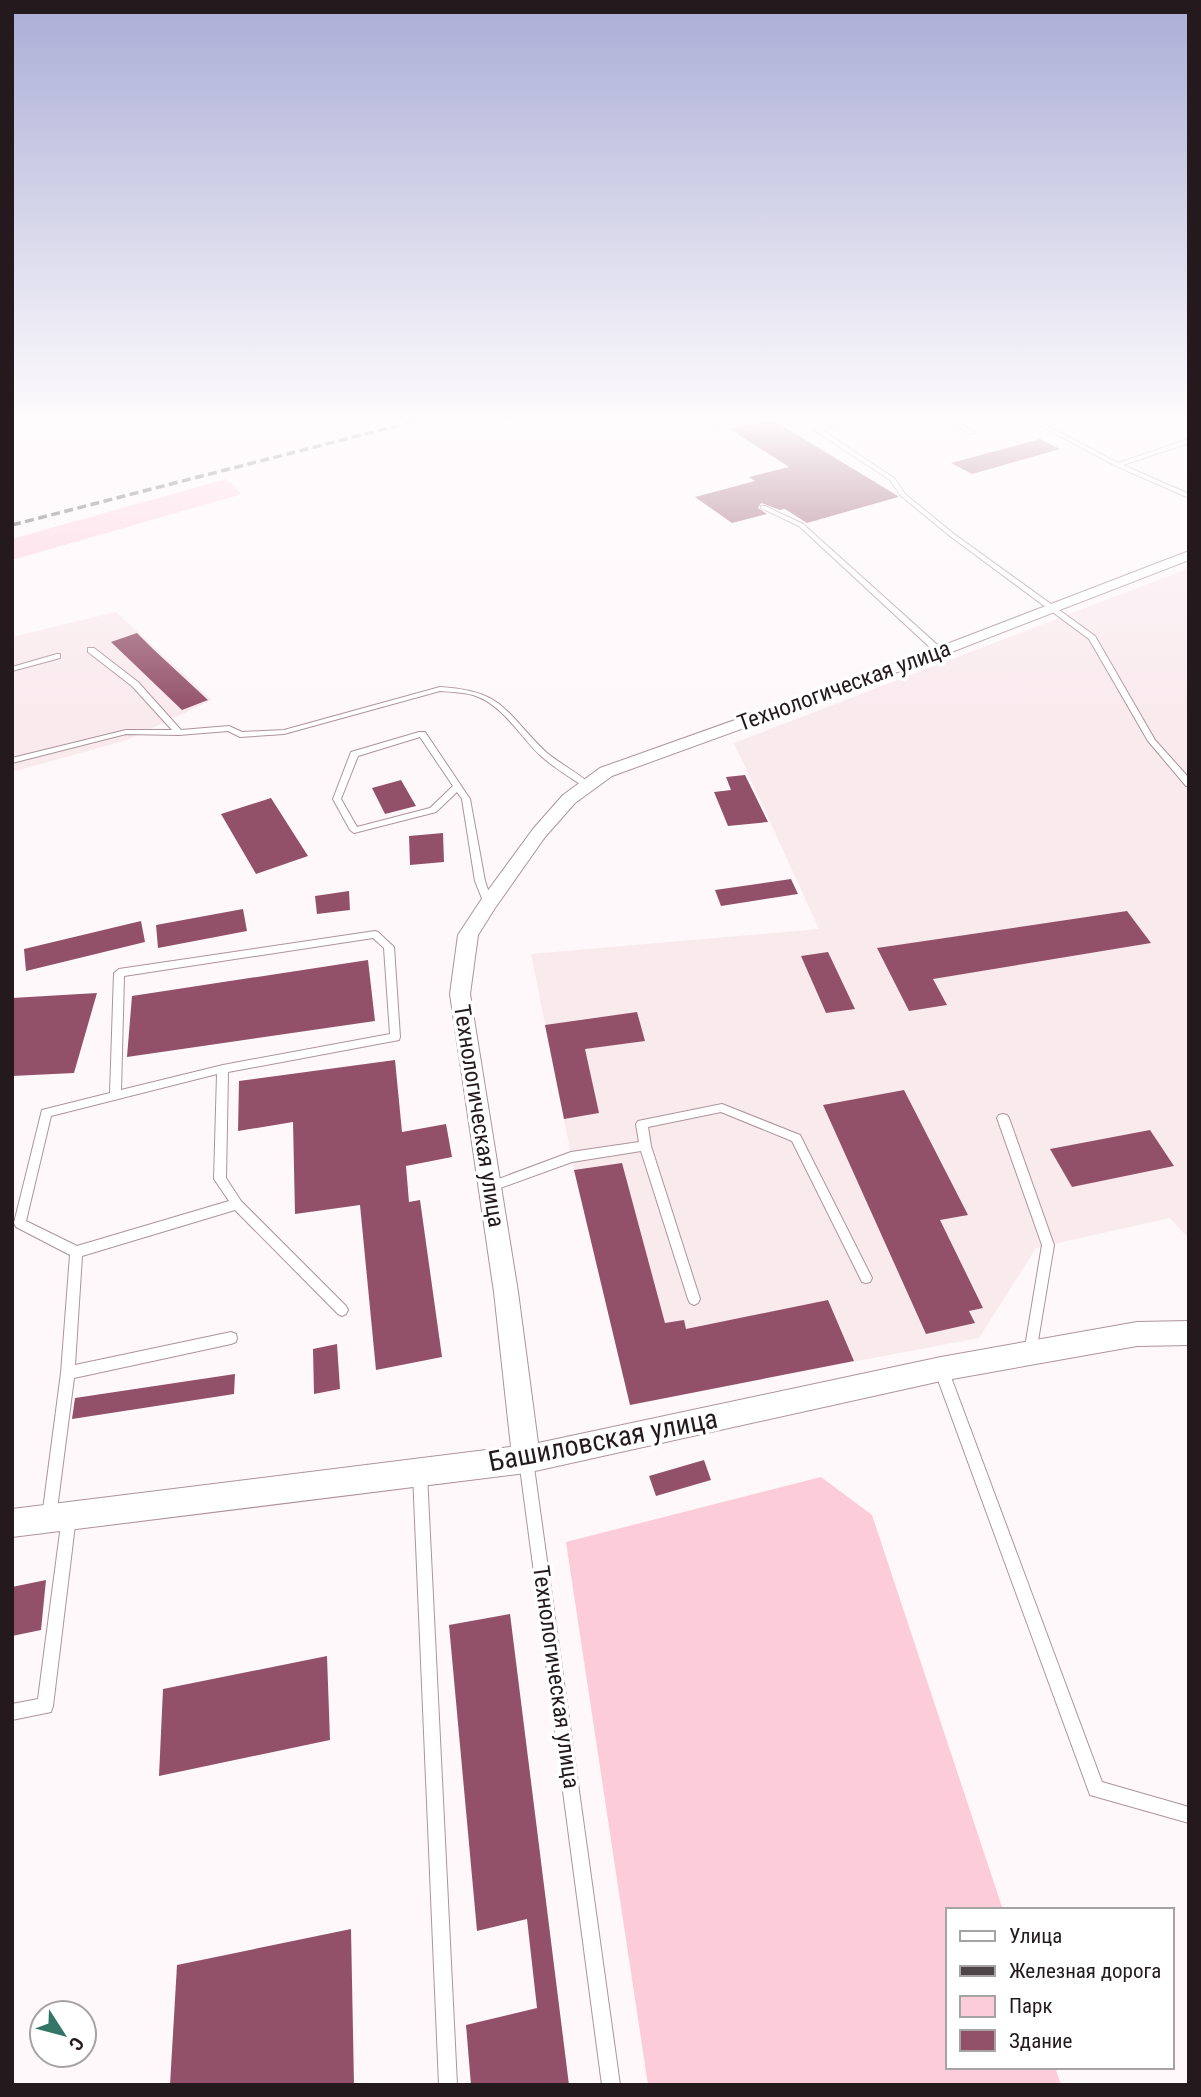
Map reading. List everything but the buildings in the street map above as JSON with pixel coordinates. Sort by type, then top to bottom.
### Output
[{"type":"street","name":"Технологическая улица","points":[[526,1459],[506,1292],[460,994],[468,935],[539,833],[586,785],[606,772],[939,652],[1189,555]]},
{"type":"street","name":"Башиловская улица","points":[[12,1523],[526,1459],[1030,1353],[1137,1334],[1189,1333]]},
{"type":"lane","points":[[784,517],[801,525],[939,652]]},
{"type":"lane","points":[[930,517],[1092,638],[1152,741],[1189,784]]},
{"type":"lane","points":[[91,649],[135,684],[179,733]]},
{"type":"lane","points":[[12,669],[57,656]]},
{"type":"lane","points":[[12,761],[126,732],[179,733],[229,728],[240,735],[284,732],[440,689],[461,689],[496,702],[545,755],[586,785]]},
{"type":"lane","points":[[457,787],[433,810],[354,830],[337,799],[354,754],[422,734],[466,799],[480,881],[488,904]]},
{"type":"lane","points":[[116,1096],[118,973],[375,933],[389,947],[395,1037],[223,1069],[116,1096],[46,1113],[20,1223],[76,1252],[237,1204]]},
{"type":"lane","points":[[223,1069],[220,1179],[237,1204],[342,1310]]},
{"type":"lane","points":[[694,1299],[645,1146],[642,1124],[722,1108],[796,1138],[866,1278]]},
{"type":"lane","points":[[1003,1118],[1048,1245],[1030,1353]]},
{"type":"lane","points":[[489,1187],[571,1157],[645,1146]]},
{"type":"lane","points":[[12,1712],[45,1706],[76,1252]]},
{"type":"lane","points":[[68,1373],[231,1338]]},
{"type":"lane","points":[[941,1370],[1096,1789],[1189,1815]]},
{"type":"lane","name":"Технологическая улица","points":[[526,1459],[611,2085]]},
{"type":"lane","points":[[420,1471],[448,2085]]},
{"type":"shaded area","points":[[1189,568],[1189,1239],[1170,1218],[1036,1248],[979,1338],[703,1390],[574,1170],[531,954],[819,929],[734,743]]},
{"type":"shaded area","points":[[116,612],[212,700],[127,740],[12,772],[12,637]]},
{"type":"green space","points":[[91,517],[162,517],[12,560],[12,539]]},
{"type":"green space","points":[[821,1477],[872,1515],[1002,1908],[946,1908],[946,2069],[1056,2069],[1061,2085],[648,2085],[566,1542]]},
{"type":"railway","points":[[12,525],[44,517]]}]
